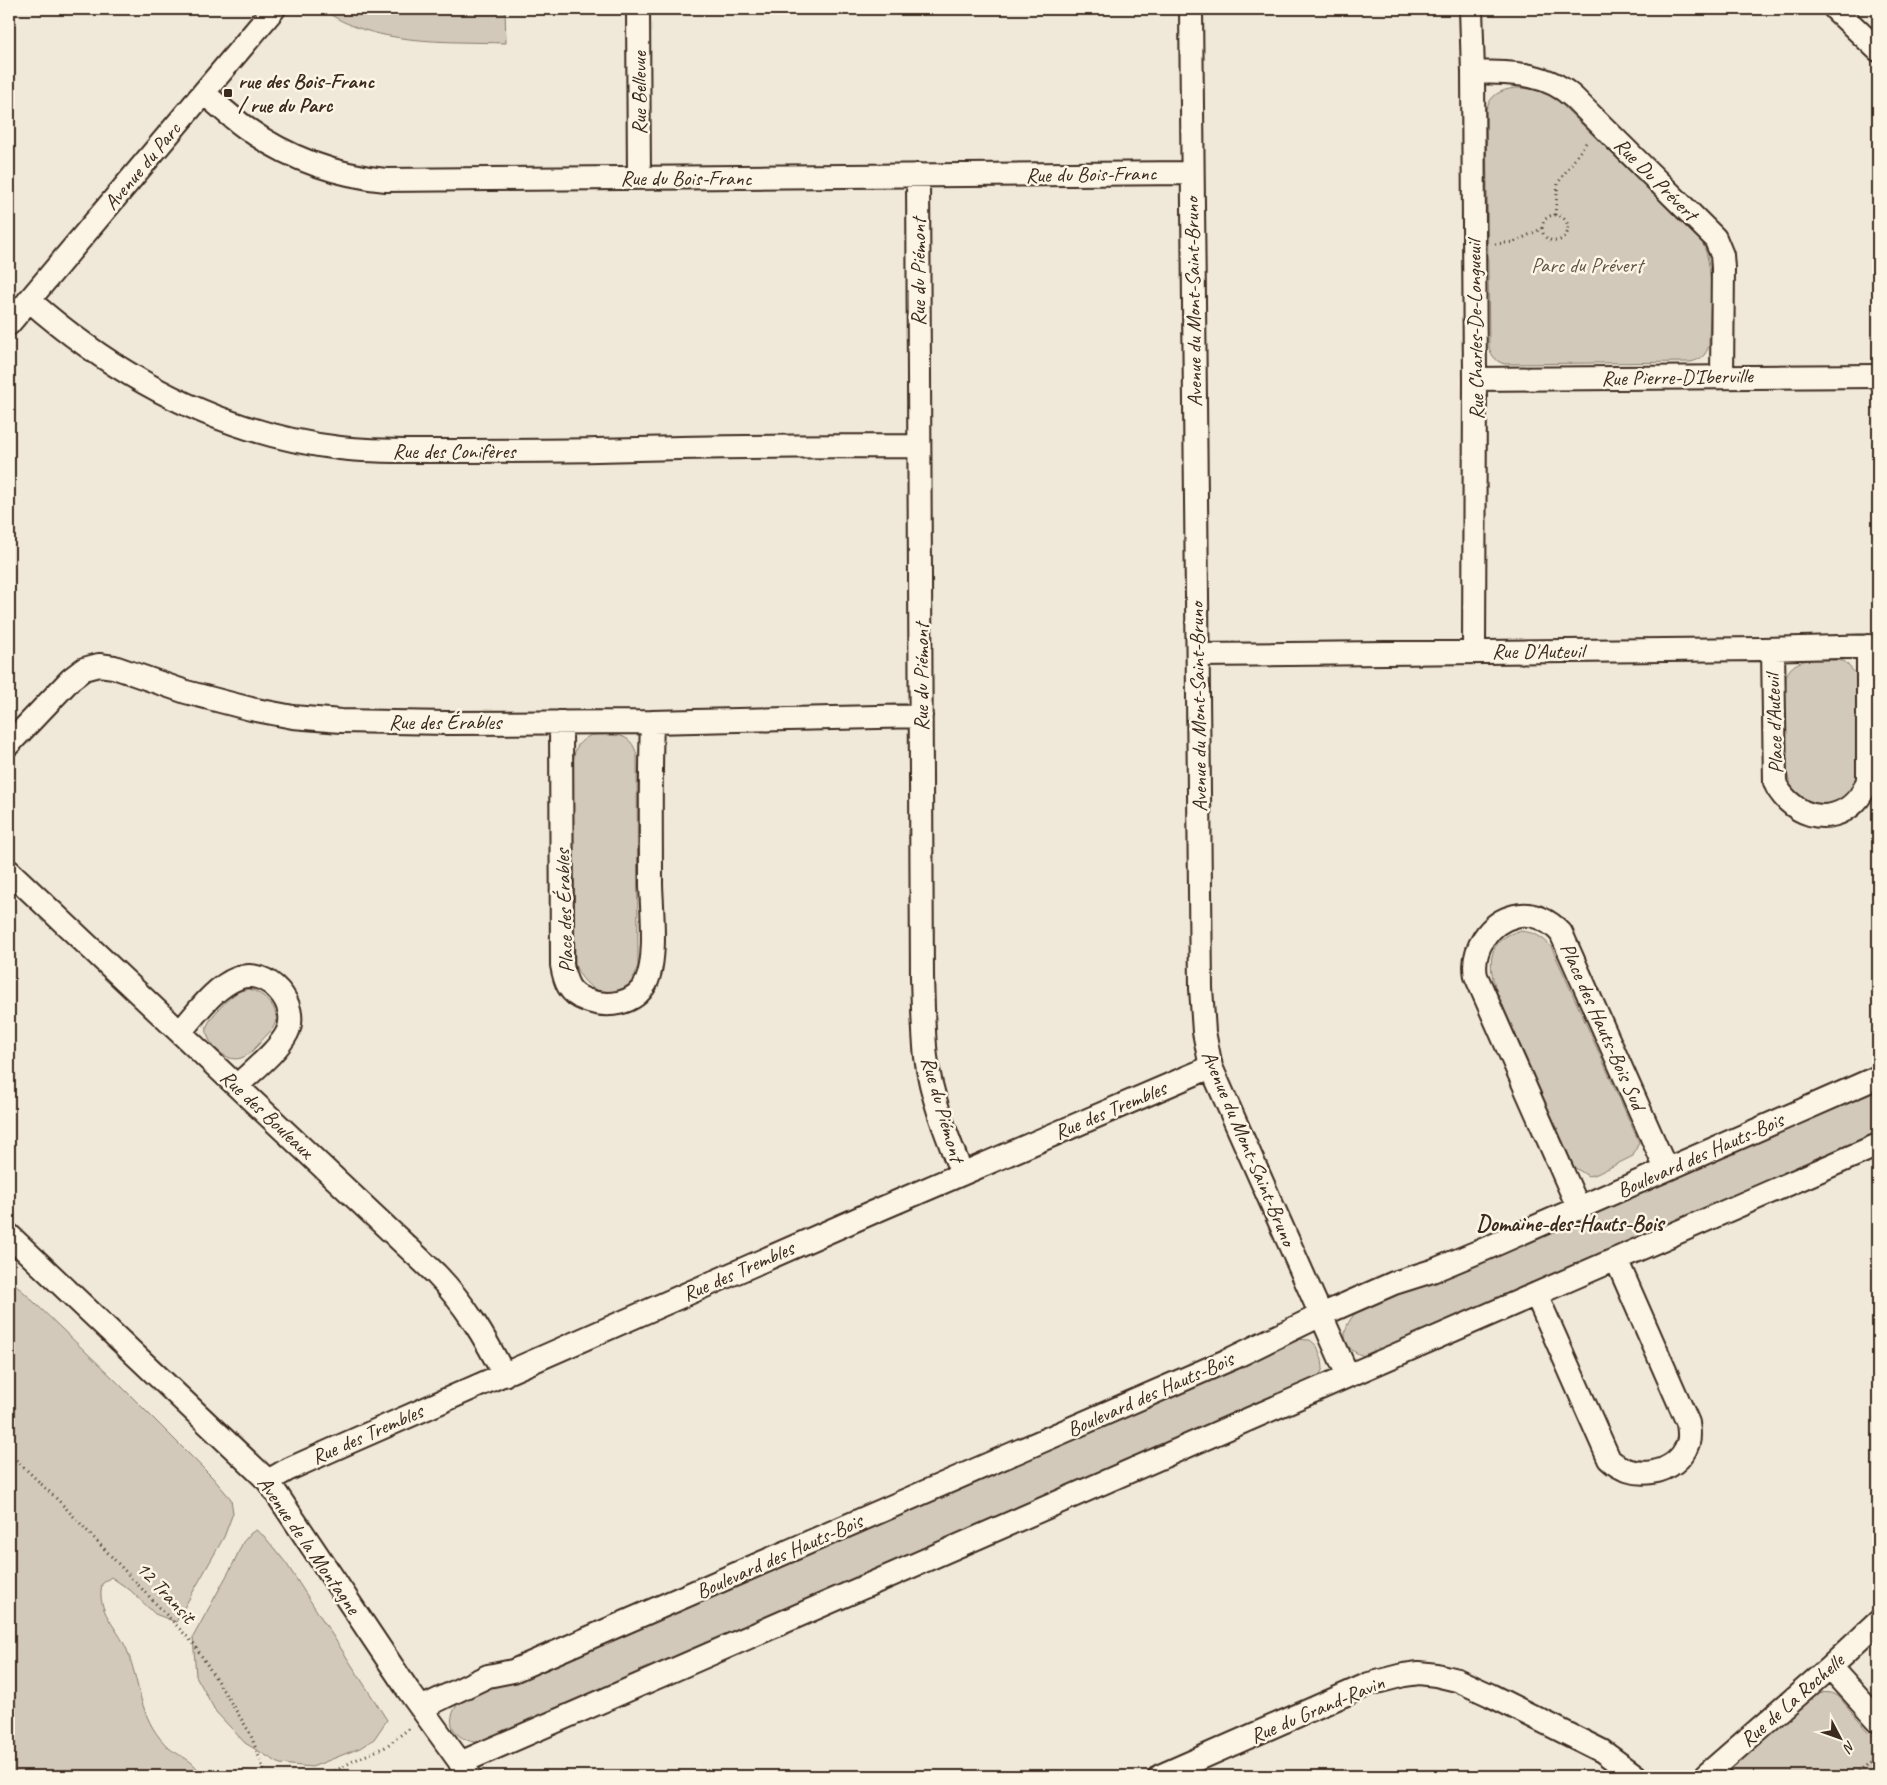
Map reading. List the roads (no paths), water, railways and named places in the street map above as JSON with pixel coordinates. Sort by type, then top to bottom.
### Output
[{"type":"street","name":"Avenue du Parc","points":[[9,324],[274,9]]},
{"type":"street","name":"Rue Bellevue","points":[[638,9],[639,178]]},
{"type":"street","name":"Avenue du Mont-Saint-Bruno","points":[[1191,9],[1191,173],[1201,988],[1204,1032],[1211,1067],[1348,1376]]},
{"type":"street","name":"Rue Charles-De-Longueuil","points":[[1471,9],[1475,379],[1474,652]]},
{"type":"street","points":[[1835,9],[1875,40]]},
{"type":"street","name":"Rue Du Prévert","points":[[1473,72],[1522,75],[1553,82],[1570,94],[1715,238],[1722,255],[1723,268],[1722,376]]},
{"type":"street","name":"Rue du Bois-Franc","points":[[204,93],[245,127],[291,155],[316,166],[360,177],[386,180],[1191,173]]},
{"type":"street","name":"Rue du Piémont","points":[[918,175],[922,977],[926,1056],[940,1115],[962,1174]]},
{"type":"street","name":"Rue des Conifères","points":[[29,300],[94,352],[130,376],[159,392],[193,408],[237,424],[316,444],[383,451],[489,452],[919,446]]},
{"type":"street","name":"Rue Pierre-D'Iberville","points":[[1475,379],[1878,376]]},
{"type":"street","name":"Rue D'Auteuil","points":[[1198,655],[1873,646]]},
{"type":"street","name":"Place d'Auteuil","points":[[1773,648],[1775,782],[1793,806],[1809,814],[1822,817],[1837,813],[1854,802],[1868,780],[1873,646]]},
{"type":"street","name":"Rue des Érables","points":[[9,744],[71,679],[84,669],[99,665],[121,670],[209,699],[251,709],[293,717],[381,723],[652,722],[921,716]]},
{"type":"street","name":"Place des Érables","points":[[561,722],[562,965],[565,980],[575,995],[603,1004],[622,1002],[636,996],[645,984],[652,962],[652,722]]},
{"type":"street","name":"Rue des Bouleaux","points":[[9,872],[446,1285],[464,1306],[482,1333],[504,1375]]},
{"type":"street","name":"Place des Hauts-Bois Sud","points":[[1579,1209],[1474,970],[1476,955],[1481,942],[1501,922],[1516,915],[1539,918],[1555,926],[1561,933],[1666,1170]]},
{"type":"street","points":[[180,1032],[214,994],[229,982],[240,977],[251,976],[266,980],[275,986],[287,1002],[290,1022],[288,1029],[277,1047],[237,1086]]},
{"type":"street","name":"Rue des Trembles","points":[[268,1481],[287,1470],[1211,1067]]},
{"type":"street","name":"Boulevard des Hauts-Bois","points":[[421,1708],[488,1676],[513,1671],[1088,1421],[1264,1344],[1321,1315],[1394,1283],[1432,1271],[1579,1209],[1878,1077]]},
{"type":"street","points":[[465,1770],[1348,1376],[1878,1144]]},
{"type":"street","name":"Avenue de la Montagne","points":[[9,1235],[268,1481],[321,1562],[465,1770]]},
{"type":"street","points":[[1536,1294],[1609,1459],[1614,1464],[1632,1472],[1649,1473],[1661,1470],[1673,1463],[1686,1449],[1689,1441],[1688,1424],[1616,1259]]},
{"type":"street","name":"Rue de La Rochelle","points":[[1704,1776],[1830,1667],[1878,1622]]},
{"type":"street","points":[[1830,1667],[1878,1720]]},
{"type":"street","name":"Rue du Grand-Ravin","points":[[1160,1776],[1369,1684],[1419,1673],[1446,1677],[1490,1695],[1602,1751],[1636,1776]]},
{"type":"place","name":"rue des Bois-Franc / rue du Parc","points":[[228,93]]},
{"type":"district","name":"Domaine-des-Hauts-Bois","points":[[1570,1223]]},
{"type":"park label","name":"Parc du Prévert","points":[[1587,265]]}]
